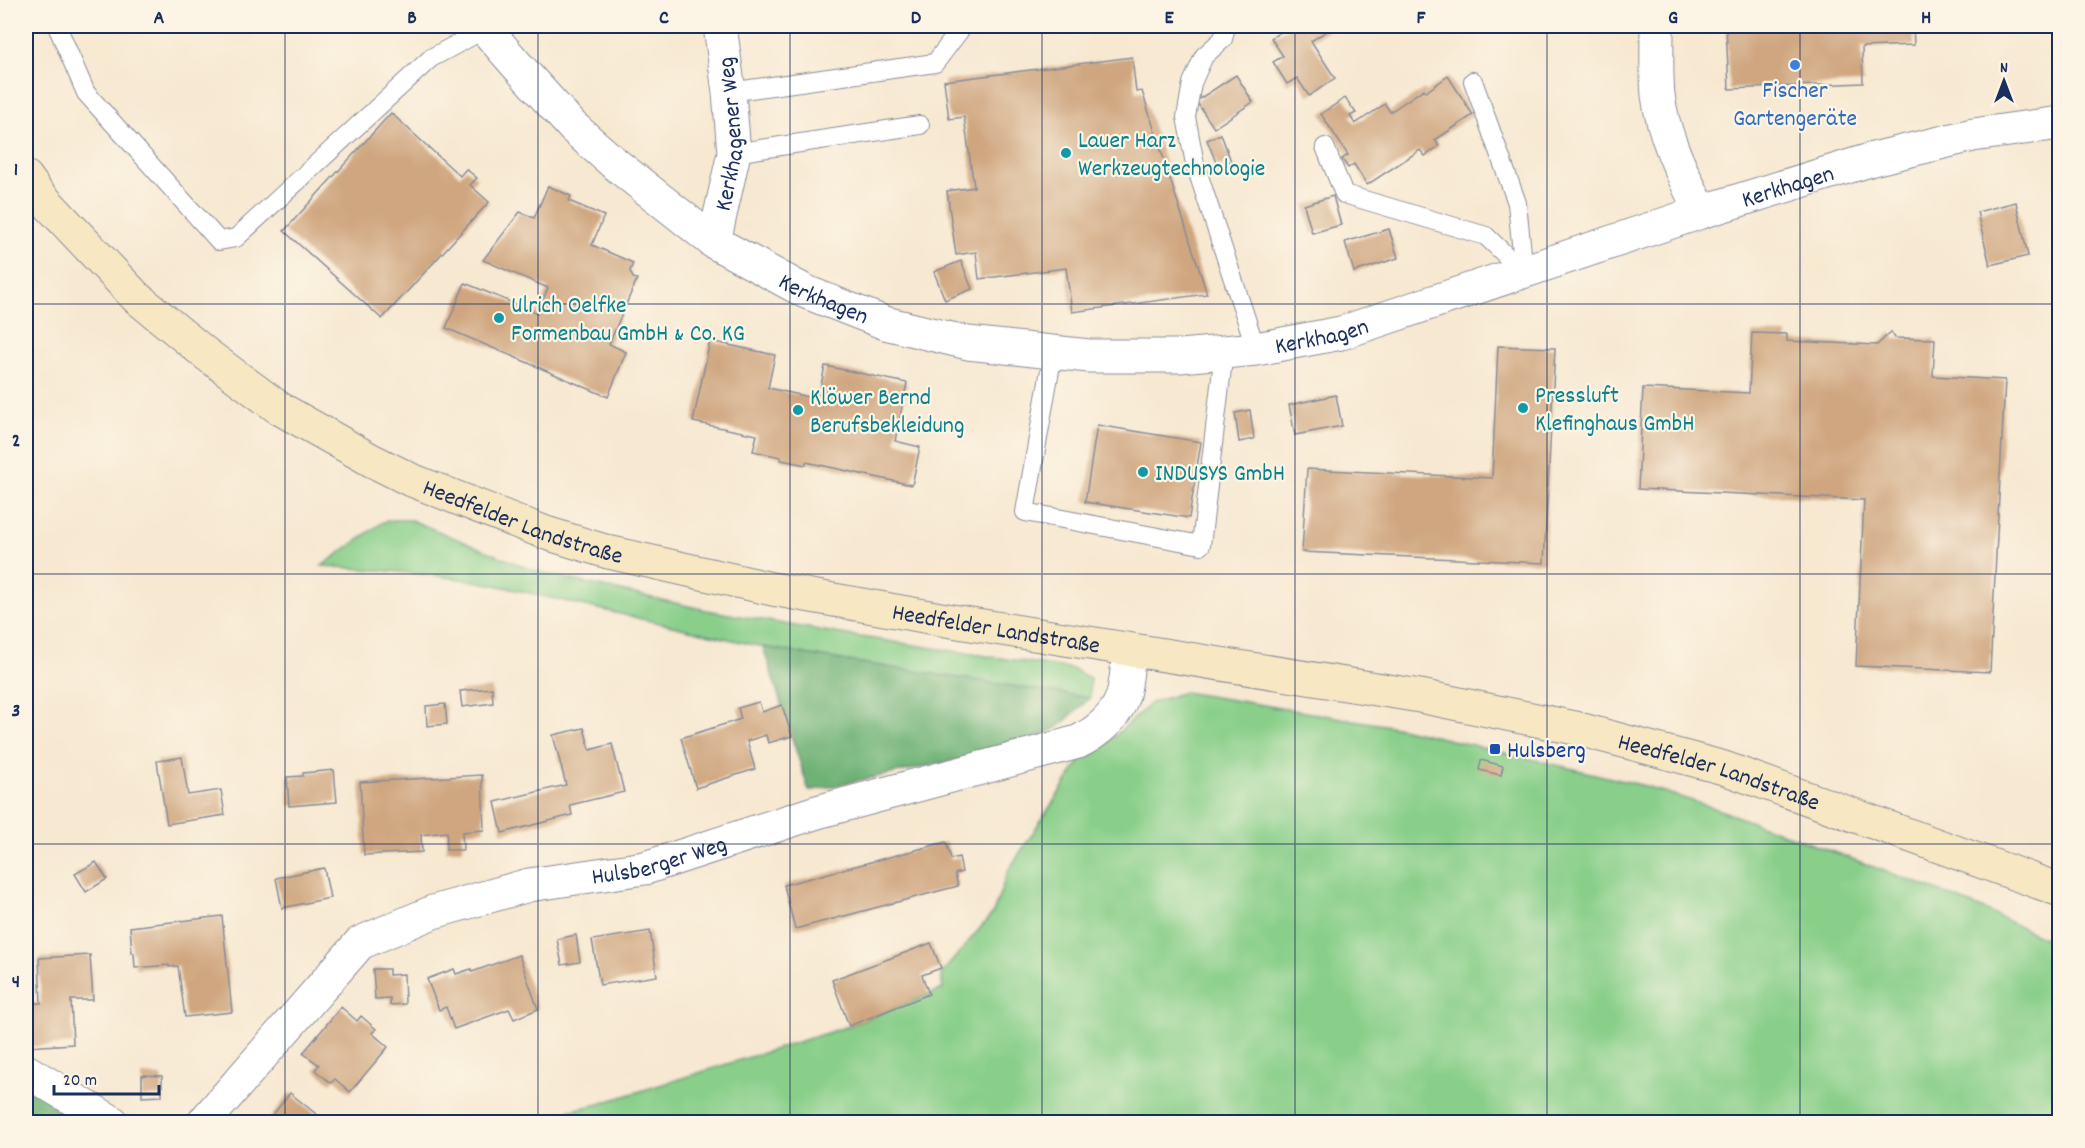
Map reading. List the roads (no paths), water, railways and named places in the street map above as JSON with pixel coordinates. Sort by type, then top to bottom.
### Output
[{"type":"main road","name":"Heedfelder Landstraße","points":[[26,177],[136,297],[206,354],[279,408],[409,479],[546,533],[641,560],[772,589],[1129,650],[1420,696],[1575,728],[1725,768],[2060,890]]},
{"type":"street","name":"Kerkhagener Weg","points":[[714,242],[734,153],[720,26]]},
{"type":"street","points":[[1658,26],[1658,96],[1666,132],[1678,165],[1701,212]]},
{"type":"street","name":"Kerkhagen","points":[[484,27],[573,127],[614,164],[714,242],[806,292],[885,323],[968,343],[1089,356],[1180,356],[1240,350],[1341,333],[1701,212],[1873,159],[1973,135],[2060,123]]},
{"type":"street","name":"Hulsberger Weg","points":[[204,1122],[360,943],[433,912],[529,885],[645,868],[817,812],[1078,742],[1092,735],[1105,723],[1122,699],[1129,650]]},
{"type":"street","points":[[26,1071],[112,1122]]},
{"type":"lane","points":[[57,26],[86,93],[219,240],[236,238],[431,58],[484,27]]},
{"type":"lane","points":[[729,92],[935,63],[963,26]]},
{"type":"lane","name":"Kerkhagen","points":[[1226,26],[1223,39],[1204,56],[1192,83],[1186,117],[1195,164],[1240,350]]},
{"type":"lane","points":[[1473,81],[1517,203],[1524,273]]},
{"type":"lane","points":[[734,153],[920,125]]},
{"type":"lane","points":[[1325,147],[1344,194],[1486,236],[1524,273]]},
{"type":"lane","points":[[1053,353],[1025,512],[1201,545],[1240,350]]},
{"type":"place","name":"Fischer Gartengeräte","points":[[1795,65]]},
{"type":"place","name":"Lauer Harz Werkzeugtechnologie","points":[[1066,153]]},
{"type":"place","name":"Ulrich Oelfke Formenbau GmbH & Co. KG","points":[[499,318]]},
{"type":"place","name":"Pressluft Klefinghaus GmbH","points":[[1523,408]]},
{"type":"place","name":"Klöwer Bernd Berufsbekleidung","points":[[798,410]]},
{"type":"place","name":"INDUSYS GmbH","points":[[1143,472]]},
{"type":"place","name":"Hulsberg","points":[[1495,749]]}]
